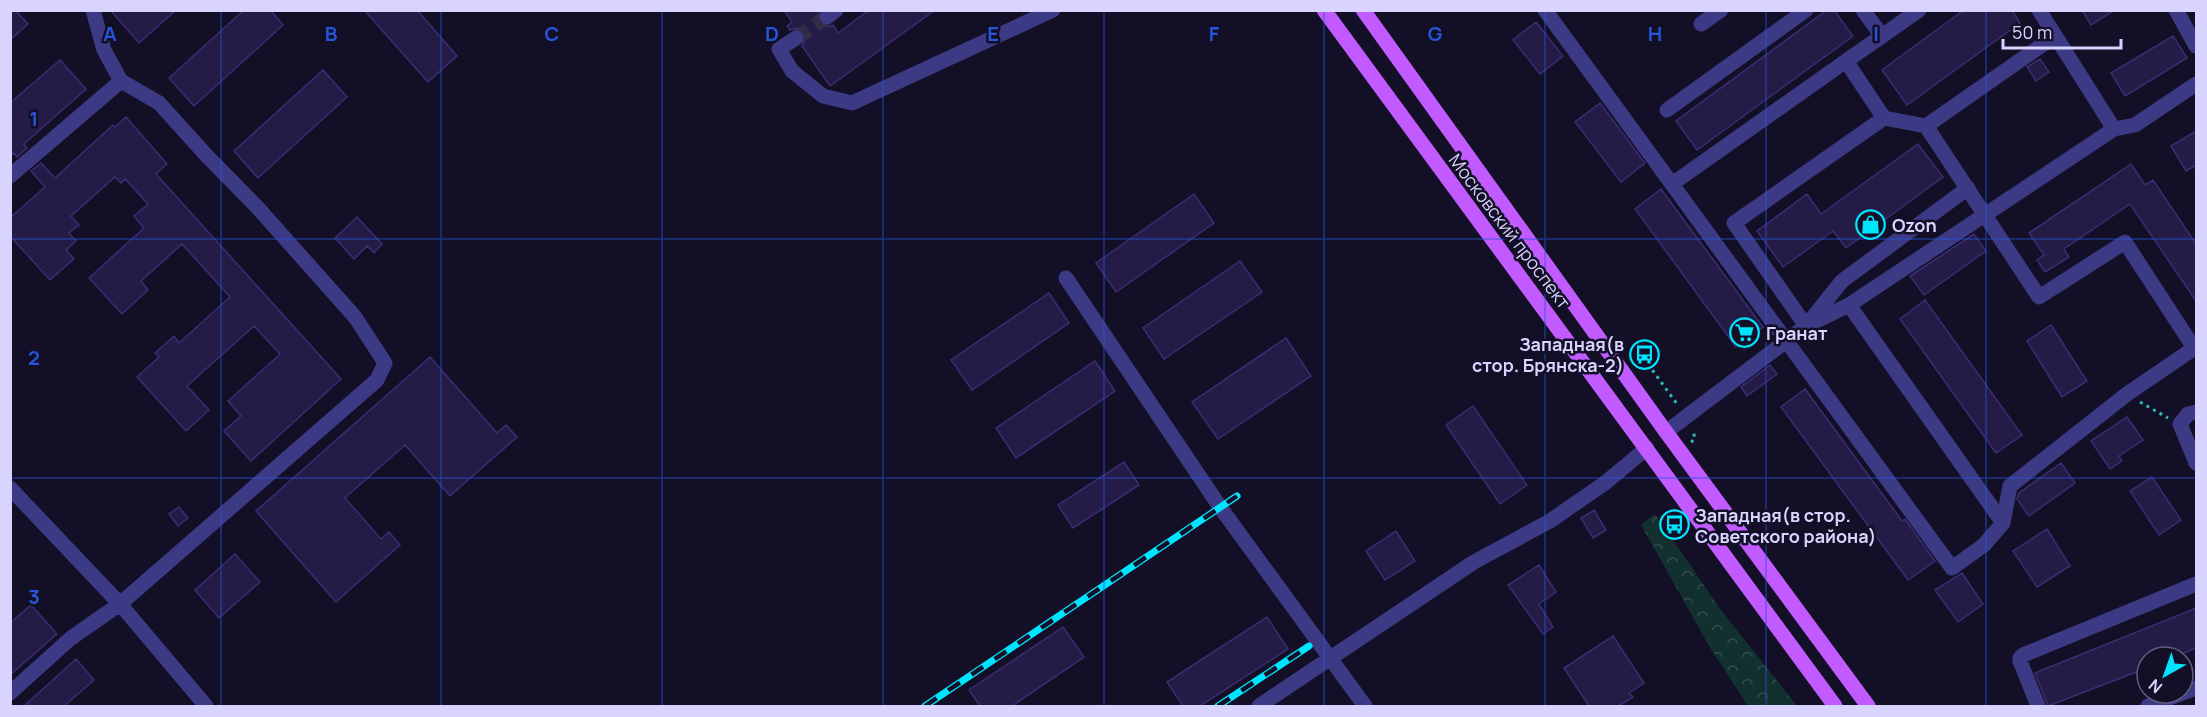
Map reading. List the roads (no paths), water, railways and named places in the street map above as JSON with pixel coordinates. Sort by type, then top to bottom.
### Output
[{"type":"main road","name":"Московский проспект","points":[[1324,10],[1835,706]]},
{"type":"main road","name":"Московский проспект","points":[[1363,10],[1666,432],[1868,706]]},
{"type":"street","points":[[10,693],[71,638],[120,604],[377,380],[385,363],[355,317],[258,208],[159,104],[121,81],[104,50],[93,10]]},
{"type":"street","points":[[796,38],[779,49],[792,71],[823,96],[852,103],[1053,10]]},
{"type":"street","points":[[1545,10],[1952,568],[1984,545],[2003,523],[2010,486],[2127,394],[2195,347],[2125,242],[2039,297],[1986,213],[1926,126],[1884,118],[1846,61]]},
{"type":"street","points":[[1701,24],[1721,10]]},
{"type":"street","points":[[1667,110],[1806,10]]},
{"type":"street","points":[[1863,10],[1882,36]]},
{"type":"street","points":[[1672,184],[1919,10]]},
{"type":"street","points":[[2039,10],[2114,129]]},
{"type":"street","points":[[2176,10],[2196,46]]},
{"type":"street","points":[[1926,126],[2055,36]]},
{"type":"street","points":[[10,176],[121,81]]},
{"type":"street","points":[[1666,432],[1806,326],[1849,305],[2114,129],[2135,125],[2196,84]]},
{"type":"street","points":[[1806,326],[1734,223],[1884,118]]},
{"type":"street","points":[[1806,326],[1842,280],[1968,188]]},
{"type":"street","points":[[1066,278],[1221,507],[1365,706]]},
{"type":"street","points":[[1849,305],[2003,523]]},
{"type":"street","points":[[2196,412],[2188,414],[2180,424],[2196,464]]},
{"type":"street","points":[[1259,706],[1474,562],[1550,521],[1605,483],[1647,448]]},
{"type":"street","points":[[10,488],[120,604],[206,706]]},
{"type":"street","points":[[2038,706],[2020,661],[2023,655],[2196,584]]},
{"type":"street","points":[[2148,706],[2196,688]]},
{"type":"tunnel","points":[[796,38],[827,17]]},
{"type":"railway","points":[[925,706],[1237,496]]},
{"type":"railway","points":[[1218,706],[1309,646]]},
{"type":"place","name":"Ozon","points":[[1871,225]]},
{"type":"place","name":"Гранат","points":[[1745,333]]},
{"type":"place","name":"Западная(в стор. Брянска-2)","points":[[1645,354]]},
{"type":"place","name":"Западная(в стор. Советского района)","points":[[1674,525]]}]
